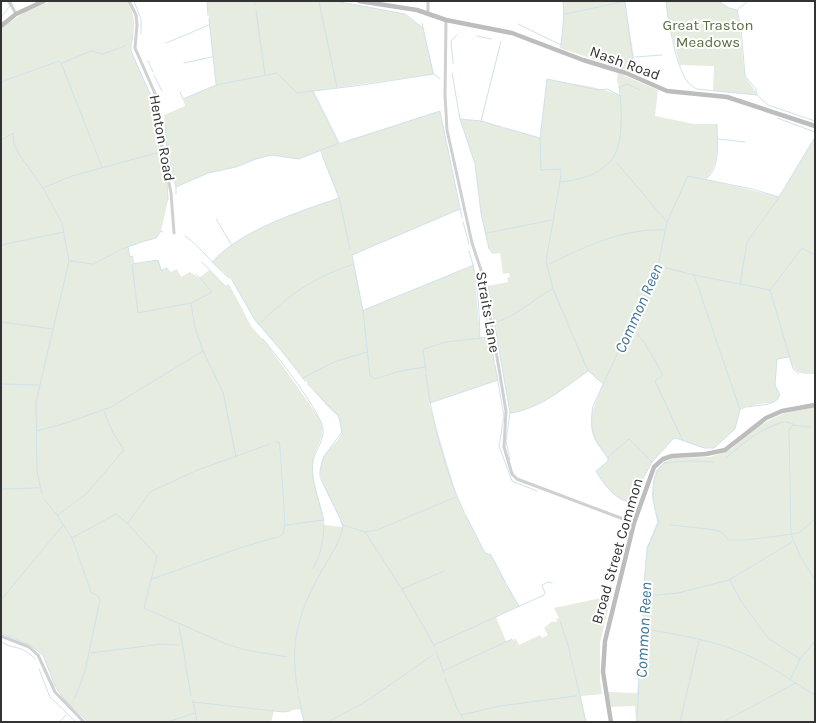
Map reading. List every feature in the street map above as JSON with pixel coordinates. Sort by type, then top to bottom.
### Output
[{"type":"street","points":[[9,1],[16,14]]},
{"type":"street","points":[[1,26],[16,14],[44,1]]},
{"type":"street","name":"Henton Road","points":[[129,1],[136,20],[135,48],[157,98],[162,147],[170,182],[174,233]]},
{"type":"street","name":"Nash Road","points":[[359,1],[428,13],[446,20],[512,33],[583,60],[626,73],[667,91],[727,96],[815,126]]},
{"type":"street","points":[[428,1],[428,13]]},
{"type":"street","name":"Straits Lane","points":[[446,20],[445,95],[447,130],[472,243],[484,279],[506,411],[504,447],[512,474],[517,479],[634,523]]},
{"type":"street","name":"Broad Street Common","points":[[611,722],[603,672],[603,654],[608,626],[634,523],[654,467],[663,459],[672,456],[706,454],[720,451],[766,418],[782,411],[815,404]]},
{"type":"street","points":[[1,636],[29,647],[38,655],[55,692],[84,722]]},
{"type":"green space","points":[[51,1],[127,1],[129,4],[134,22],[131,51],[154,103],[159,147],[167,181],[168,200],[161,231],[156,238],[128,247],[130,257],[133,256],[135,264],[158,260],[162,270],[167,268],[171,272],[177,269],[181,277],[190,272],[199,278],[209,270],[225,286],[229,284],[251,326],[267,344],[320,419],[322,426],[322,437],[313,463],[315,486],[322,509],[324,525],[342,527],[337,512],[324,487],[320,471],[323,459],[342,433],[339,417],[326,405],[255,320],[232,280],[212,262],[238,240],[254,231],[306,209],[339,198],[322,155],[320,151],[299,159],[271,155],[236,167],[208,173],[176,187],[167,150],[164,115],[185,106],[183,99],[216,85],[207,1],[335,1],[405,14],[423,28],[434,74],[313,91],[339,143],[440,111],[460,209],[352,255],[363,310],[474,265],[480,337],[490,337],[498,380],[429,403],[457,497],[485,553],[491,555],[519,606],[496,617],[506,641],[516,639],[519,645],[540,635],[542,638],[548,635],[544,628],[551,622],[557,622],[556,619],[559,618],[554,608],[611,596],[600,643],[600,680],[602,694],[581,696],[586,722],[304,722],[300,709],[283,712],[274,711],[271,722],[88,722],[64,699],[55,686],[43,655],[31,646],[1,633],[1,28],[25,12]]},
{"type":"green space","points":[[563,1],[627,1],[625,2],[634,57],[633,64],[629,71],[560,48],[563,30]]},
{"type":"green space","name":"Great Traston Meadows","points":[[666,1],[718,1],[729,8],[737,10],[745,74],[747,80],[757,95],[713,91],[714,66],[680,65],[669,25]]},
{"type":"green space","points":[[618,73],[658,90],[655,116],[694,124],[717,124],[716,161],[706,179],[779,197],[815,137],[815,374],[798,372],[793,367],[789,357],[777,359],[775,385],[780,395],[776,401],[772,403],[757,404],[740,410],[735,429],[714,448],[704,448],[676,438],[673,439],[652,462],[630,502],[625,501],[615,495],[596,471],[608,461],[605,453],[596,442],[591,428],[592,413],[603,385],[589,371],[542,402],[521,411],[510,413],[488,286],[508,282],[507,278],[510,277],[509,273],[503,274],[500,253],[492,254],[489,249],[481,213],[475,164],[460,119],[481,121],[540,138],[547,79],[604,90],[621,96],[617,80]]},
{"type":"green space","points":[[815,407],[815,722],[636,722],[635,706],[611,707],[608,692],[637,693],[644,630],[642,609],[647,548],[657,522],[652,497],[653,481],[656,470],[666,461],[674,458],[710,457],[722,453],[731,449],[751,431],[771,419],[785,413]]},
{"type":"waterway","points":[[1,17],[10,6],[6,1]]},
{"type":"waterway","points":[[134,1],[141,19],[141,34]]},
{"type":"waterway","points":[[207,1],[208,15]]},
{"type":"waterway","points":[[254,1],[255,5]]},
{"type":"waterway","points":[[335,1],[405,14],[423,28]]},
{"type":"waterway","points":[[518,24],[561,45],[564,15],[563,1]]},
{"type":"waterway","points":[[565,14],[627,1]]},
{"type":"waterway","points":[[666,1],[675,50],[685,78],[691,85],[697,89],[757,95],[768,105],[815,121]]},
{"type":"waterway","points":[[718,1],[729,8],[737,10],[748,1]]},
{"type":"waterway","points":[[319,2],[337,87]]},
{"type":"waterway","points":[[625,2],[634,68],[649,74]]},
{"type":"waterway","points":[[256,10],[265,75]]},
{"type":"waterway","points":[[737,10],[741,27],[745,76],[756,89],[757,95]]},
{"type":"waterway","points":[[209,19],[216,84]]},
{"type":"waterway","points":[[422,23],[433,73]]},
{"type":"waterway","points":[[166,43],[209,25]]},
{"type":"waterway","points":[[133,35],[131,51],[154,103],[159,148],[167,181],[168,200]]},
{"type":"waterway","points":[[453,63],[451,41],[457,35]]},
{"type":"waterway","points":[[477,36],[491,39]]},
{"type":"waterway","points":[[481,121],[501,41]]},
{"type":"waterway","points":[[62,63],[91,51],[103,54],[125,46]]},
{"type":"waterway","points":[[635,57],[662,55]]},
{"type":"waterway","points":[[184,63],[212,57]]},
{"type":"waterway","points":[[1,82],[59,61],[102,167]]},
{"type":"waterway","points":[[148,61],[153,72]]},
{"type":"waterway","points":[[180,92],[183,99],[216,85],[277,73],[297,93],[434,74],[440,79]]},
{"type":"waterway","points":[[452,73],[460,119],[475,164],[481,213],[489,249]]},
{"type":"waterway","points":[[154,75],[162,91]]},
{"type":"waterway","points":[[598,380],[589,371],[585,364],[553,289],[546,261],[561,169],[541,170],[540,139],[547,79],[598,90],[607,89],[621,96]]},
{"type":"waterway","points":[[560,182],[589,176],[601,169],[612,159],[619,144],[621,124],[619,87],[627,84],[640,90]]},
{"type":"waterway","points":[[176,187],[208,173],[236,167],[256,159],[271,155],[299,159],[339,143],[313,91]]},
{"type":"waterway","points":[[345,142],[440,111],[462,218]]},
{"type":"waterway","points":[[777,118],[815,132]]},
{"type":"waterway","points":[[460,119],[481,121],[501,127]]},
{"type":"waterway","points":[[165,120],[167,150],[176,187],[176,194]]},
{"type":"waterway","points":[[707,178],[716,161],[718,146],[717,124]]},
{"type":"waterway","points":[[505,128],[540,138]]},
{"type":"waterway","points":[[1,140],[13,133],[14,144],[19,154],[43,188],[62,223],[69,261],[36,402],[37,472],[42,494]]},
{"type":"waterway","points":[[740,285],[747,242],[779,197],[815,137]]},
{"type":"waterway","points":[[718,139],[745,142]]},
{"type":"waterway","points":[[43,188],[72,176],[160,152]]},
{"type":"waterway","points":[[322,155],[339,198],[350,249]]},
{"type":"waterway","points":[[617,163],[667,222]]},
{"type":"waterway","name":"Common Reen","points":[[607,457],[595,439],[593,433],[593,406],[658,266],[667,222],[688,176],[752,189],[779,197]]},
{"type":"waterway","points":[[212,262],[238,240],[254,231],[306,209],[339,198]]},
{"type":"waterway","points":[[425,367],[400,371],[375,379],[370,376],[363,311],[352,255],[460,209]]},
{"type":"waterway","points":[[216,219],[231,244]]},
{"type":"waterway","points":[[487,233],[552,220]]},
{"type":"waterway","points":[[463,222],[469,244]]},
{"type":"waterway","points":[[550,264],[591,245],[620,235],[649,230],[665,230]]},
{"type":"waterway","points":[[70,261],[93,264],[122,249],[156,238],[161,231],[163,232]]},
{"type":"waterway","points":[[1,245],[64,232]]},
{"type":"waterway","points":[[185,236],[229,278]]},
{"type":"waterway","points":[[128,247],[130,257],[133,256]]},
{"type":"waterway","points":[[658,266],[694,275],[770,290],[802,248],[815,255]]},
{"type":"waterway","points":[[469,251],[476,282],[480,337]]},
{"type":"waterway","points":[[167,268],[161,270],[158,260],[132,264],[138,313],[191,303],[212,292],[196,274]]},
{"type":"waterway","points":[[202,262],[225,286]]},
{"type":"waterway","points":[[258,325],[281,304],[302,288],[326,275],[354,264]]},
{"type":"waterway","points":[[364,310],[474,265]]},
{"type":"waterway","points":[[652,462],[629,439],[608,457],[608,461],[596,471],[615,495],[625,501],[630,502],[652,462],[673,439],[676,438],[704,448],[714,448],[735,429],[740,410],[694,275]]},
{"type":"waterway","points":[[232,280],[255,320],[280,349]]},
{"type":"waterway","points":[[488,286],[510,413],[506,441],[510,460]]},
{"type":"waterway","points":[[494,323],[517,313],[552,289]]},
{"type":"waterway","points":[[770,290],[793,369],[799,374]]},
{"type":"waterway","points":[[484,301],[494,361]]},
{"type":"waterway","points":[[191,304],[195,328],[203,351],[223,392],[236,457]]},
{"type":"waterway","points":[[1,322],[53,329]]},
{"type":"waterway","points":[[631,326],[646,345],[663,375],[655,381],[683,441]]},
{"type":"waterway","points":[[426,371],[424,349],[446,342],[490,337]]},
{"type":"waterway","points":[[263,339],[298,384],[321,422],[323,434],[314,457],[312,468],[314,484],[324,521]]},
{"type":"waterway","points":[[37,431],[66,423],[111,407],[203,351]]},
{"type":"waterway","points":[[282,351],[305,381]]},
{"type":"waterway","points":[[303,378],[334,362],[367,352]]},
{"type":"waterway","points":[[749,407],[775,402],[778,399],[780,395],[775,385],[777,359],[789,357]]},
{"type":"waterway","points":[[495,365],[504,416],[499,446],[512,481],[537,491]]},
{"type":"waterway","points":[[510,413],[521,411],[542,402],[561,391],[588,371]]},
{"type":"waterway","points":[[426,374],[435,426],[451,480],[464,512]]},
{"type":"waterway","points":[[430,403],[498,380]]},
{"type":"waterway","points":[[1,384],[39,385]]},
{"type":"waterway","points":[[308,384],[339,417],[342,432],[324,456],[320,477],[343,525],[365,532],[377,530],[456,497]]},
{"type":"waterway","points":[[58,515],[86,494],[124,450],[113,433],[104,411]]},
{"type":"waterway","points":[[726,458],[739,447],[767,428],[783,422]]},
{"type":"waterway","points":[[786,422],[793,424]]},
{"type":"waterway","points":[[810,427],[793,425],[789,430],[791,534],[800,556],[815,580]]},
{"type":"waterway","points":[[275,442],[279,442],[280,448],[285,525],[283,534],[279,537]]},
{"type":"waterway","points":[[195,471],[270,444]]},
{"type":"waterway","name":"Common Reen","points":[[637,722],[639,679],[646,631],[642,608],[647,548],[659,522],[653,499],[655,476],[664,463],[690,461],[713,462]]},
{"type":"waterway","points":[[128,523],[150,492],[193,472]]},
{"type":"waterway","points":[[1,489],[39,488]]},
{"type":"waterway","points":[[44,499],[57,515],[72,538],[91,592],[98,596],[100,600],[85,671],[75,698]]},
{"type":"waterway","points":[[72,538],[116,514],[127,523],[157,556],[144,608],[226,644],[246,650],[287,657]]},
{"type":"waterway","points":[[466,516],[485,553],[491,555],[505,582]]},
{"type":"waterway","points":[[671,525],[716,530],[721,532],[729,540],[747,540],[799,533],[815,519]]},
{"type":"waterway","points":[[286,525],[323,520]]},
{"type":"waterway","points":[[1,600],[63,525]]},
{"type":"waterway","points":[[313,569],[321,548],[324,525]]},
{"type":"waterway","points":[[298,692],[295,675],[295,644],[301,615],[313,587],[338,543],[343,525]]},
{"type":"waterway","points":[[365,532],[402,589],[435,647]]},
{"type":"waterway","points":[[152,579],[240,548],[277,537]]},
{"type":"waterway","points":[[644,596],[678,593],[729,580],[792,542]]},
{"type":"waterway","points":[[402,589],[444,571]]},
{"type":"waterway","points":[[730,580],[741,601],[768,638],[800,659]]},
{"type":"waterway","points":[[434,645],[544,595],[545,593],[542,585],[548,582],[552,583]]},
{"type":"waterway","points":[[507,586],[519,606]]},
{"type":"waterway","points":[[560,621],[568,645],[586,722]]},
{"type":"waterway","points":[[179,625],[191,696]]},
{"type":"waterway","points":[[646,629],[699,639],[725,646],[766,665],[815,695]]},
{"type":"waterway","points":[[1,633],[31,646],[43,655],[55,686],[64,699],[88,722]]},
{"type":"waterway","points":[[443,671],[512,639]]},
{"type":"waterway","points":[[680,722],[699,641]]},
{"type":"waterway","points":[[791,678],[800,659],[815,641]]},
{"type":"waterway","points":[[1,642],[22,650],[35,659]]},
{"type":"waterway","points":[[91,653],[162,644],[177,645]]},
{"type":"waterway","points":[[436,651],[444,673]]},
{"type":"waterway","points":[[328,722],[365,702],[433,655]]},
{"type":"waterway","points":[[39,669],[50,697],[76,722]]},
{"type":"waterway","points":[[445,678],[457,708],[465,722]]},
{"type":"waterway","points":[[723,722],[796,683]]},
{"type":"waterway","points":[[461,715],[500,706],[576,696]]},
{"type":"waterway","points":[[299,697],[304,722]]},
{"type":"waterway","points":[[193,700],[197,722]]},
{"type":"waterway","points":[[193,702],[283,712],[290,711]]},
{"type":"waterway","points":[[167,722],[195,713]]},
{"type":"waterway","points":[[59,722],[66,715]]}]
